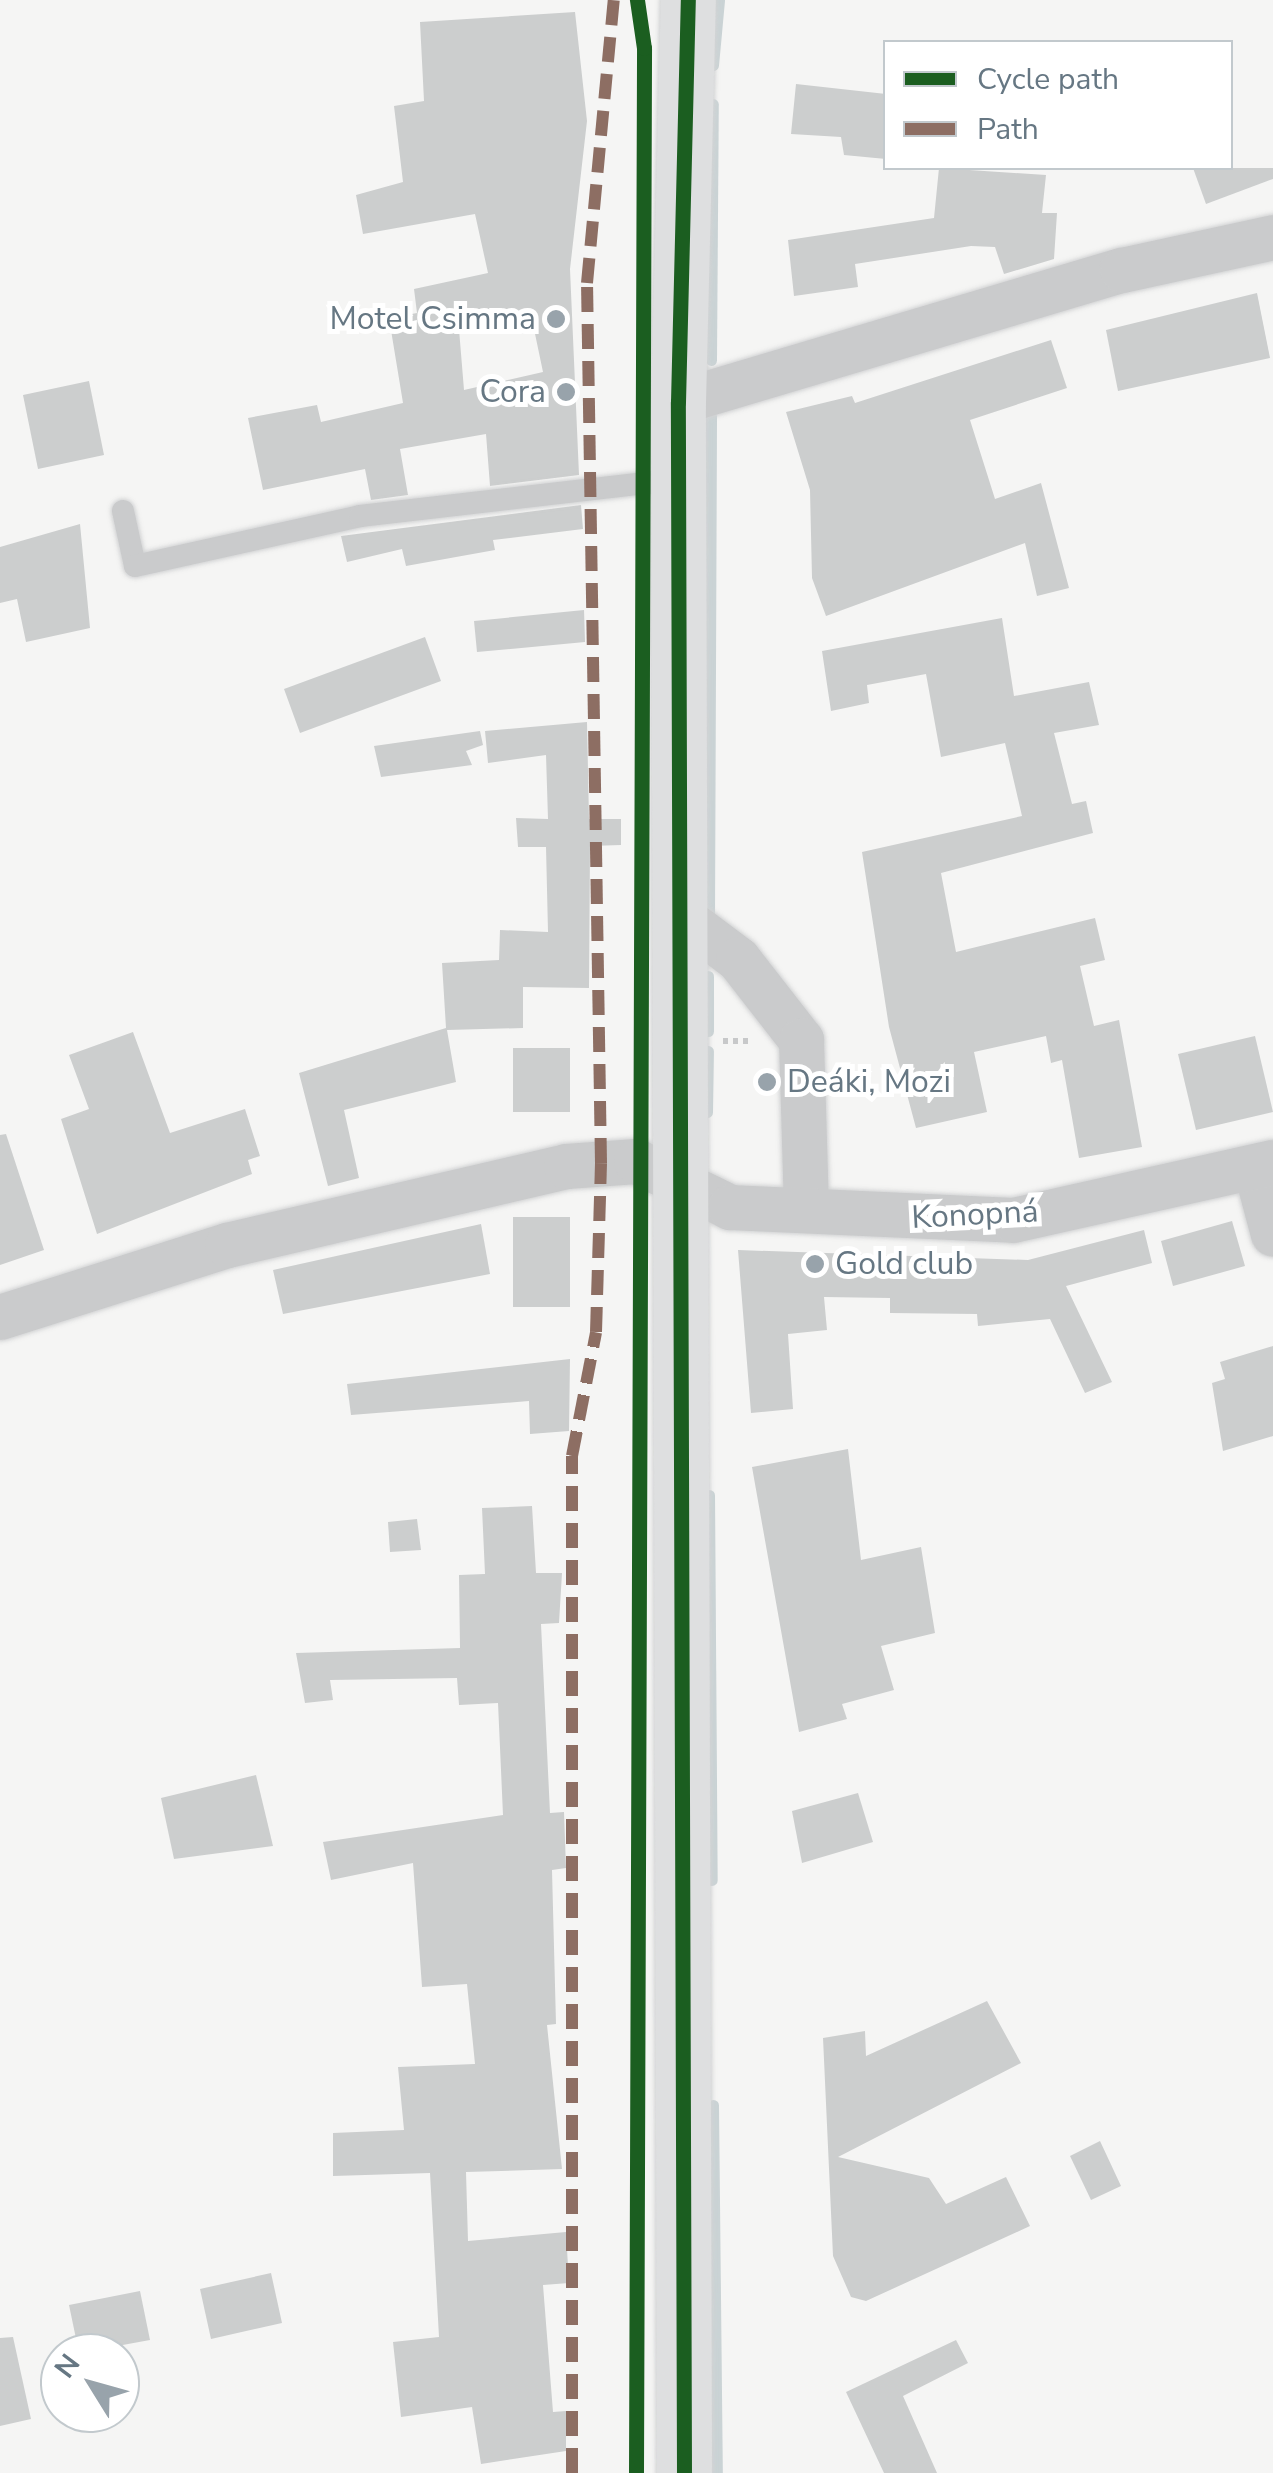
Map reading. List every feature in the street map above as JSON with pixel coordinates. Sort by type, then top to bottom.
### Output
[{"type":"street","points":[[684,2473],[677,1186],[678,402],[688,0]]},
{"type":"street","points":[[678,402],[1122,270],[1273,237]]},
{"type":"street","points":[[678,914],[738,959],[801,1040],[806,1206]]},
{"type":"street","name":"Konopná","points":[[0,1317],[227,1245],[566,1166],[636,1161],[677,1186],[730,1207],[806,1206],[895,1220],[1013,1220],[1264,1164]]},
{"type":"street","points":[[1264,1164],[1273,1234]]},
{"type":"lane","points":[[123,511],[135,566],[360,516],[678,479]]},
{"type":"building","points":[[575,12],[587,121],[570,269],[579,475],[490,486],[486,434],[400,449],[408,495],[371,500],[365,469],[263,490],[248,418],[317,405],[321,422],[403,403],[389,318],[417,313],[414,289],[488,273],[475,214],[363,234],[356,195],[403,182],[394,106],[424,101],[420,22]],"holes":[[[530,310],[543,372],[464,390],[458,317]]]},
{"type":"building","points":[[796,84],[883,94],[883,159],[844,155],[841,137],[791,134]]},
{"type":"building","points":[[1273,168],[1273,179],[1206,204],[1194,170]]},
{"type":"building","points":[[939,170],[1046,175],[1042,213],[1057,213],[1054,259],[1004,274],[995,247],[971,246],[855,264],[858,287],[794,296],[788,240],[934,218]]},
{"type":"building","points":[[1257,293],[1270,358],[1118,391],[1106,330]]},
{"type":"building","points":[[1051,340],[1067,388],[970,420],[995,499],[1041,483],[1069,588],[1037,596],[1025,543],[826,616],[812,578],[810,490],[786,412],[852,396],[855,403]]},
{"type":"building","points":[[89,381],[104,455],[38,469],[23,395]]},
{"type":"building","points":[[581,505],[583,529],[493,540],[495,550],[406,566],[402,549],[347,562],[341,536]]},
{"type":"building","points":[[80,524],[90,628],[26,642],[17,599],[0,603],[0,547]]},
{"type":"building","points":[[584,610],[585,642],[477,652],[474,621]]},
{"type":"building","points":[[1002,618],[1014,696],[1089,682],[1099,725],[1054,733],[1072,804],[1086,801],[1093,833],[941,873],[956,952],[1095,918],[1105,960],[1080,966],[1094,1026],[1119,1020],[1142,1147],[1079,1158],[1062,1060],[1051,1063],[1046,1036],[974,1052],[987,1112],[916,1128],[889,1027],[862,852],[1022,816],[1005,743],[941,757],[926,674],[867,685],[869,703],[831,711],[822,651]]},
{"type":"building","points":[[425,637],[441,681],[300,733],[284,689]]},
{"type":"building","points":[[587,722],[589,819],[621,819],[621,845],[590,846],[589,988],[523,987],[523,1028],[447,1030],[456,1082],[344,1110],[359,1178],[328,1186],[299,1073],[446,1028],[442,963],[499,960],[500,930],[548,932],[546,847],[518,847],[516,818],[548,819],[546,755],[488,763],[485,731]]},
{"type":"building","points":[[480,731],[483,745],[466,751],[472,765],[381,777],[374,746]]},
{"type":"building","points":[[133,1032],[170,1133],[245,1109],[260,1156],[248,1160],[252,1174],[97,1234],[61,1119],[89,1109],[69,1055]]},
{"type":"building","points":[[1255,1036],[1273,1112],[1196,1130],[1178,1054]]},
{"type":"building","points":[[513,1048],[570,1048],[570,1112],[513,1112]]},
{"type":"building","points":[[6,1134],[44,1250],[0,1265],[0,1135]]},
{"type":"building","points":[[513,1217],[570,1217],[570,1307],[513,1307]]},
{"type":"building","points":[[1232,1221],[1245,1266],[1173,1286],[1161,1241]]},
{"type":"building","points":[[481,1224],[490,1274],[283,1314],[273,1270]]},
{"type":"building","points":[[1144,1230],[1152,1263],[1066,1286],[1112,1382],[1085,1393],[1050,1319],[978,1326],[977,1314],[890,1313],[890,1298],[824,1297],[827,1330],[788,1334],[793,1409],[751,1413],[738,1250],[1028,1260]]},
{"type":"building","points":[[1273,1346],[1273,1436],[1223,1451],[1212,1383],[1225,1379],[1220,1362]]},
{"type":"building","points":[[570,1359],[569,1431],[530,1434],[529,1401],[351,1415],[347,1384]]},
{"type":"building","points":[[848,1449],[861,1560],[921,1547],[935,1633],[881,1646],[894,1690],[842,1704],[847,1719],[799,1732],[752,1467]]},
{"type":"building","points":[[532,1506],[536,1573],[562,1573],[559,1623],[541,1624],[550,1813],[564,1812],[566,1868],[552,1870],[556,2024],[547,2025],[562,2169],[466,2172],[468,2241],[566,2232],[569,2283],[543,2285],[553,2412],[566,2411],[566,2451],[481,2464],[472,2407],[401,2417],[393,2342],[439,2337],[430,2173],[333,2176],[333,2133],[404,2130],[398,2067],[475,2064],[467,1984],[422,1987],[413,1863],[331,1880],[323,1842],[503,1815],[498,1703],[459,1705],[457,1678],[330,1680],[333,1700],[305,1703],[296,1653],[460,1648],[459,1575],[485,1574],[482,1508]]},
{"type":"building","points":[[417,1519],[421,1550],[390,1552],[388,1522]]},
{"type":"building","points":[[256,1775],[273,1846],[174,1859],[161,1798]]},
{"type":"building","points":[[858,1793],[873,1842],[802,1863],[792,1811]]},
{"type":"building","points":[[987,2001],[1021,2063],[838,2157],[929,2178],[946,2204],[1006,2177],[1030,2226],[866,2301],[851,2297],[833,2256],[823,2038],[865,2031],[866,2056]]},
{"type":"building","points":[[1100,2141],[1121,2186],[1091,2200],[1070,2156]]},
{"type":"building","points":[[271,2273],[282,2323],[211,2339],[200,2289]]},
{"type":"building","points":[[140,2291],[150,2340],[140,2342],[140,2333],[75,2333],[69,2305]]},
{"type":"building","points":[[13,2337],[31,2419],[0,2426],[0,2338]]},
{"type":"building","points":[[956,2340],[968,2363],[903,2396],[937,2473],[884,2473],[846,2392]]},
{"type":"waterway","points":[[713,65],[719,0]]},
{"type":"waterway","points":[[711,360],[713,104]]},
{"type":"waterway","points":[[709,919],[711,416]]},
{"type":"waterway","points":[[708,976],[708,1031]]},
{"type":"waterway","points":[[707,1112],[708,1051]]},
{"type":"waterway","points":[[709,1495],[712,1880]]},
{"type":"waterway","points":[[713,2105],[717,2473]]},
{"type":"marked path","points":[[572,2473],[572,1456],[596,1332],[601,1163],[587,283],[614,0]]},
{"type":"cycle path","points":[[636,2473],[644,48],[637,0]]},
{"type":"cycle path","points":[[684,2473],[678,402],[688,0]]},
{"type":"place","name":"Motel Csimma","points":[[556,319]]},
{"type":"place","name":"Cora","points":[[566,392]]},
{"type":"place","name":"Deáki, Mozi","points":[[767,1082]]},
{"type":"place","name":"Gold club","points":[[815,1264]]}]
